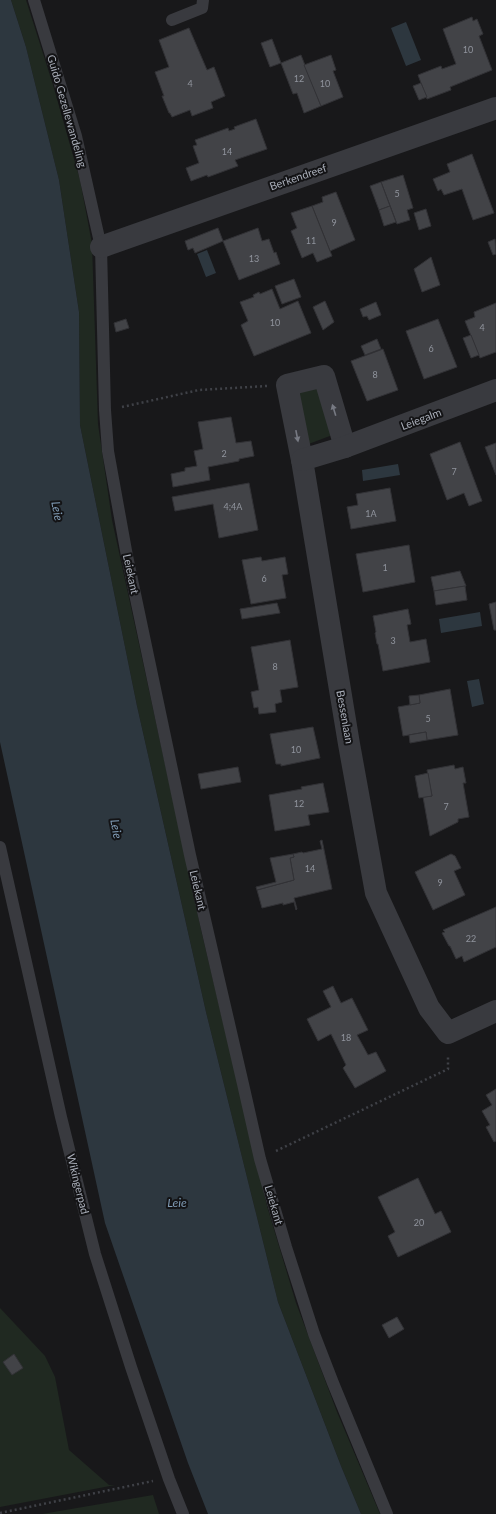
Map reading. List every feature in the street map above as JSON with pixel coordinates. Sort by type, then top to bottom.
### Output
[{"type":"street","name":"Berkendreef","points":[[101,247],[496,108]]},
{"type":"street","points":[[287,385],[324,376],[345,447]]},
{"type":"street","name":"Bessenlaan","points":[[287,385],[302,460],[349,744],[376,893],[429,1008],[448,1033]]},
{"type":"street","name":"Leiegalm","points":[[302,460],[345,447],[496,390]]},
{"type":"street","points":[[448,1033],[496,1011]]},
{"type":"lane","name":"Guido Gezellewandeling","points":[[34,0],[76,136],[101,247]]},
{"type":"lane","points":[[172,20],[202,8],[203,0]]},
{"type":"lane","name":"Leiekant","points":[[101,247],[105,410],[108,451],[126,556],[190,855],[260,1158],[286,1247],[314,1334],[344,1412],[387,1514]]},
{"type":"lane","name":"Wikingerpad","points":[[0,847],[60,1117],[95,1254],[131,1367],[169,1479],[183,1514]]},
{"type":"path","points":[[105,410],[199,390],[287,385]]},
{"type":"path","points":[[260,1158],[448,1069],[448,1033]]},
{"type":"path","points":[[0,1513],[169,1479]]},
{"type":"shaded area","points":[[11,0],[26,0],[53,85],[80,180],[92,244],[98,424],[112,520],[202,934],[267,1206],[296,1303],[337,1412],[380,1514],[361,1514],[278,1302],[206,1012],[137,706],[80,425],[79,312],[59,180],[26,47]]},
{"type":"shaded area","points":[[316,387],[335,434],[306,445],[299,390]]},
{"type":"shaded area","points":[[0,1308],[45,1356],[55,1377],[69,1450],[109,1485],[115,1485],[0,1507]]},
{"type":"shaded area","points":[[153,1495],[159,1514],[42,1514]]},
{"type":"water","name":"Leie","points":[[0,0],[11,0],[26,47],[59,180],[79,312],[80,425],[137,706],[206,1012],[278,1302],[361,1514],[208,1514],[188,1463],[105,1223],[0,742]]},
{"type":"water","points":[[406,22],[421,60],[406,66],[391,28]]},
{"type":"water","points":[[207,250],[216,273],[206,277],[197,254]]},
{"type":"water","points":[[398,464],[400,475],[363,481],[362,470]]},
{"type":"water","points":[[480,612],[482,626],[441,633],[439,619]]},
{"type":"water","points":[[479,679],[484,704],[472,707],[467,681]]},
{"type":"building","points":[[472,17],[473,21],[477,19],[483,34],[479,36],[492,70],[450,87],[451,90],[427,99],[418,75],[441,66],[442,69],[456,64],[443,29]]},
{"type":"building","points":[[189,28],[207,70],[214,67],[225,96],[211,102],[213,108],[192,116],[190,110],[172,117],[162,96],[164,96],[155,72],[169,67],[159,40]]},
{"type":"building","points":[[272,39],[281,63],[270,67],[261,43]]},
{"type":"building","points":[[301,55],[321,106],[304,113],[297,93],[293,94],[281,63]]},
{"type":"building","points":[[331,55],[336,70],[333,71],[343,97],[321,106],[304,65]]},
{"type":"building","points":[[421,83],[427,97],[419,100],[413,86]]},
{"type":"building","points":[[256,119],[267,149],[235,160],[238,166],[208,177],[207,175],[191,181],[186,168],[199,163],[193,146],[197,145],[195,140],[228,128],[229,131],[235,129],[234,127]]},
{"type":"building","points":[[472,154],[494,213],[473,220],[462,189],[444,195],[441,189],[438,191],[433,179],[450,172],[447,164]]},
{"type":"building","points":[[403,175],[413,208],[407,210],[410,220],[397,224],[381,182]]},
{"type":"building","points":[[381,182],[390,206],[379,210],[370,186]]},
{"type":"building","points":[[336,192],[355,240],[330,251],[312,206],[323,202],[322,197]]},
{"type":"building","points":[[312,206],[332,256],[317,262],[313,253],[302,258],[291,231],[297,228],[291,213]]},
{"type":"building","points":[[390,206],[396,222],[384,226],[379,210]]},
{"type":"building","points":[[426,209],[431,226],[419,230],[414,213]]},
{"type":"building","points":[[218,228],[223,241],[195,253],[193,248],[188,250],[185,241]]},
{"type":"building","points":[[258,228],[262,241],[269,239],[280,264],[239,280],[223,241]]},
{"type":"building","points":[[495,239],[496,254],[493,255],[488,242]]},
{"type":"building","points":[[431,257],[440,285],[422,292],[414,269]]},
{"type":"building","points":[[294,279],[301,297],[282,304],[275,286]]},
{"type":"building","points":[[272,289],[280,309],[298,301],[311,333],[254,356],[241,325],[248,321],[240,302],[254,297],[253,295],[259,292],[260,294]]},
{"type":"building","points":[[325,301],[334,322],[323,330],[313,307]]},
{"type":"building","points":[[376,302],[381,315],[369,320],[367,316],[363,317],[360,309]]},
{"type":"building","points":[[496,303],[496,352],[480,358],[465,321],[475,317],[474,312]]},
{"type":"building","points":[[126,319],[129,328],[116,332],[114,323]]},
{"type":"building","points":[[438,319],[457,367],[424,379],[406,331]]},
{"type":"building","points":[[471,335],[479,355],[471,358],[463,338]]},
{"type":"building","points":[[377,339],[381,349],[365,355],[361,346]]},
{"type":"building","points":[[383,349],[398,390],[367,401],[351,361]]},
{"type":"building","points":[[231,417],[236,443],[251,441],[254,456],[239,459],[239,461],[208,467],[210,480],[173,487],[171,474],[185,471],[185,468],[197,466],[194,451],[203,449],[198,422]]},
{"type":"building","points":[[460,442],[482,501],[469,506],[464,493],[447,500],[430,454]]},
{"type":"building","points":[[496,443],[496,475],[485,447]]},
{"type":"building","points":[[249,483],[258,530],[219,538],[213,504],[175,511],[172,497]]},
{"type":"building","points":[[390,488],[396,521],[351,529],[347,507],[358,505],[356,494]]},
{"type":"building","points":[[409,545],[415,582],[363,592],[356,554]]},
{"type":"building","points":[[261,557],[262,561],[285,557],[288,574],[282,575],[286,598],[251,604],[242,560]]},
{"type":"building","points":[[460,571],[466,586],[434,591],[431,577]]},
{"type":"building","points":[[465,586],[467,600],[436,605],[434,591]]},
{"type":"building","points":[[496,602],[496,630],[494,630],[489,604]]},
{"type":"building","points":[[277,603],[280,613],[242,619],[240,609]]},
{"type":"building","points":[[408,609],[411,624],[407,625],[410,642],[426,639],[430,662],[383,671],[373,616]]},
{"type":"building","points":[[290,640],[298,687],[280,690],[282,702],[275,704],[276,712],[259,714],[258,707],[254,708],[251,692],[259,690],[251,647]]},
{"type":"building","points":[[450,689],[458,735],[427,740],[426,732],[403,736],[398,707],[420,703],[419,695]]},
{"type":"building","points":[[419,695],[420,703],[410,705],[409,696]]},
{"type":"building","points":[[313,727],[320,758],[281,766],[281,764],[276,764],[270,734]]},
{"type":"building","points":[[426,732],[427,740],[410,743],[409,735]]},
{"type":"building","points":[[454,765],[455,769],[463,767],[466,783],[463,783],[469,817],[458,819],[458,822],[430,836],[423,797],[432,796],[427,770]]},
{"type":"building","points":[[238,767],[241,782],[201,789],[198,774]]},
{"type":"building","points":[[428,773],[432,796],[419,798],[415,776]]},
{"type":"building","points":[[323,783],[329,812],[308,815],[310,825],[275,831],[269,795],[302,789],[301,787]]},
{"type":"building","points":[[322,840],[332,889],[294,898],[296,910],[294,902],[262,908],[257,890],[294,880],[290,858],[294,857],[293,854],[322,849],[320,841]]},
{"type":"building","points":[[293,854],[294,857],[290,858],[294,880],[257,890],[256,887],[276,882],[270,858]]},
{"type":"building","points":[[451,854],[455,856],[461,868],[454,871],[465,895],[433,910],[415,872]]},
{"type":"building","points":[[496,907],[496,947],[464,962],[462,956],[456,959],[442,933],[445,932],[443,930]]},
{"type":"building","points":[[333,986],[341,1003],[352,998],[368,1030],[357,1035],[368,1055],[376,1052],[386,1071],[355,1088],[343,1068],[346,1065],[331,1034],[318,1041],[307,1019],[331,1007],[323,991]]},
{"type":"building","points":[[496,1089],[496,1141],[494,1142],[486,1127],[490,1125],[482,1111],[492,1105],[486,1095]]},
{"type":"building","points":[[418,1178],[435,1214],[441,1211],[451,1232],[398,1257],[388,1236],[395,1232],[378,1197]]},
{"type":"building","points":[[397,1317],[404,1329],[389,1338],[382,1325]]},
{"type":"building","points":[[14,1354],[23,1368],[12,1375],[3,1362]]}]
